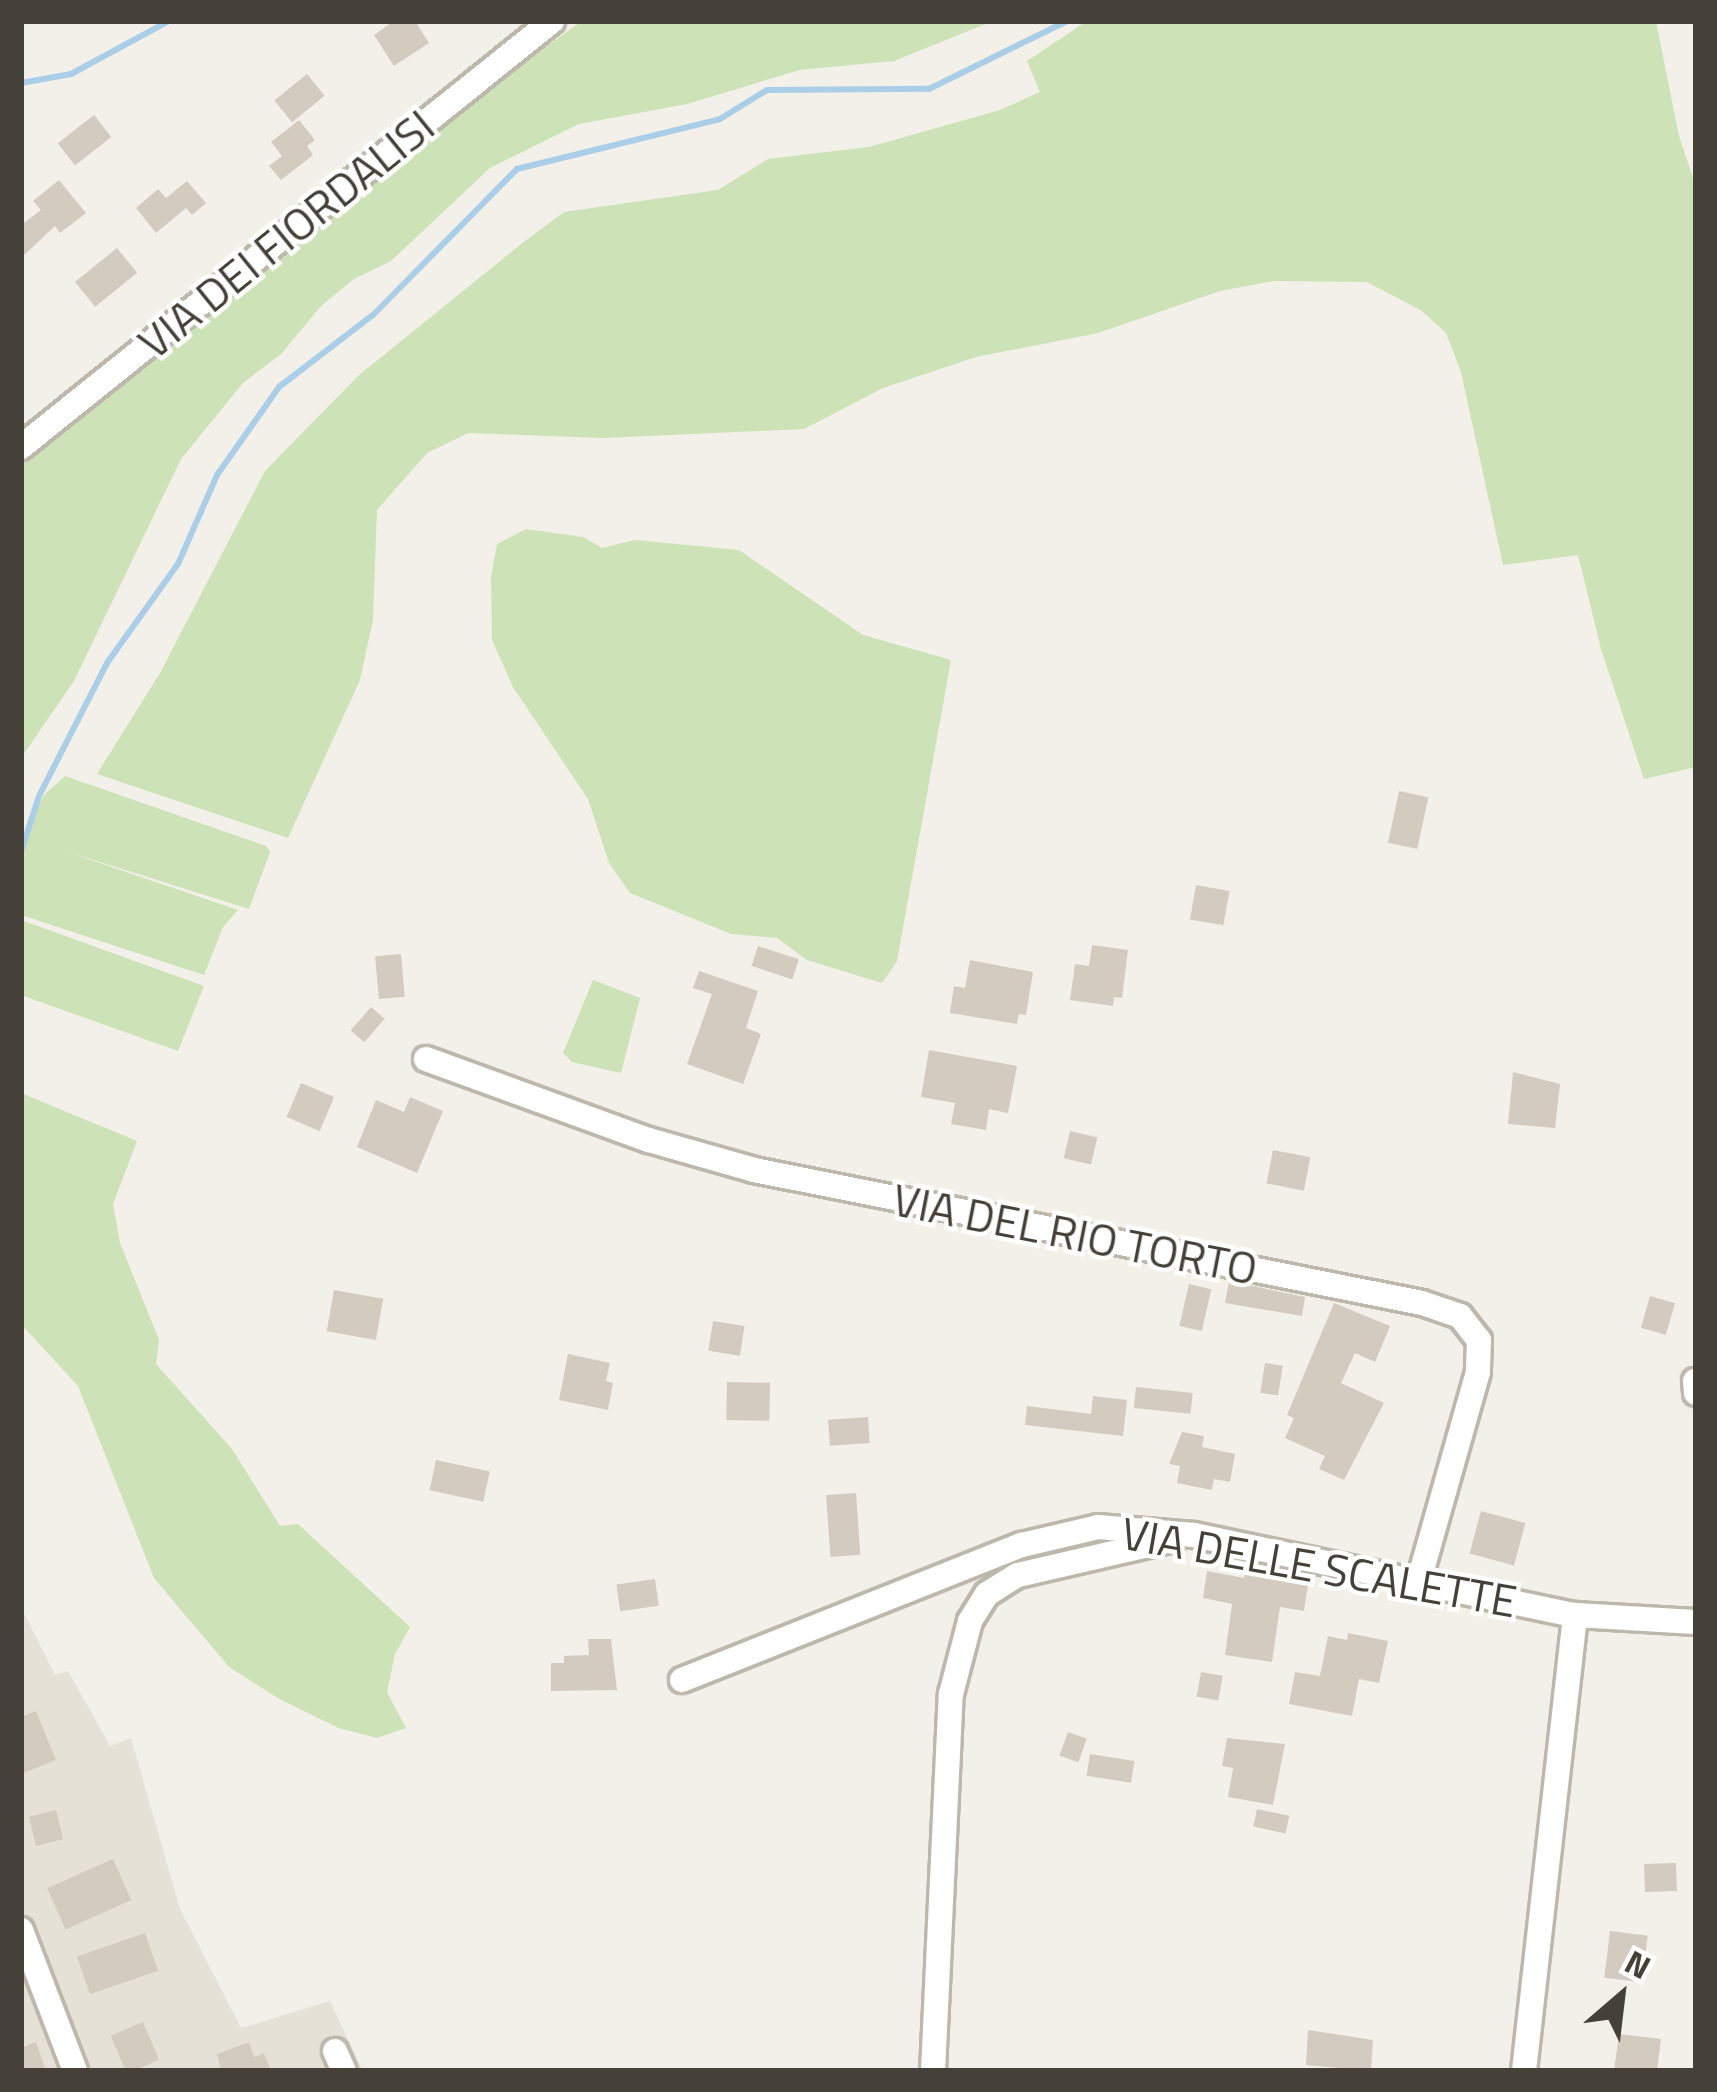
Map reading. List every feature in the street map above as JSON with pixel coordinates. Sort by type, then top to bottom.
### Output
[{"type":"street","name":"VIA DEI FIORDALISI","points":[[21,447],[552,21]]},
{"type":"street","name":"VIA DEL RIO TORTO","points":[[426,1059],[649,1140],[754,1170],[1422,1303],[1460,1316],[1480,1340],[1478,1372],[1419,1580]]},
{"type":"street","points":[[1695,1381],[1696,1393]]},
{"type":"street","name":"VIA DELLE SCALETTE","points":[[682,1680],[1041,1538],[1121,1526],[1194,1535],[1575,1615],[1696,1622]]},
{"type":"street","points":[[933,2071],[951,1694],[958,1651],[974,1612],[992,1589],[1018,1575],[1194,1535]]},
{"type":"street","points":[[1524,2071],[1575,1615]]},
{"type":"street","points":[[21,1930],[75,2071]]},
{"type":"shaded area","points":[[21,1607],[55,1675],[68,1671],[110,1746],[131,1738],[180,1909],[241,2028],[330,2001],[363,2071],[21,2071]]},
{"type":"green space","points":[[582,21],[993,21],[894,61],[799,70],[687,104],[579,124],[490,168],[391,261],[354,279],[322,305],[281,354],[243,383],[181,459],[74,681],[21,758],[21,465],[495,83]]},
{"type":"green space","points":[[1087,21],[1656,21],[1679,136],[1696,187],[1696,767],[1644,779],[1601,649],[1578,555],[1503,565],[1461,372],[1446,333],[1422,311],[1367,282],[1273,281],[1220,291],[1098,333],[976,357],[883,388],[804,429],[603,438],[468,433],[427,453],[377,510],[373,620],[360,680],[288,838],[97,774],[160,673],[265,471],[359,375],[525,241],[564,212],[718,190],[768,159],[869,147],[1000,110],[1040,92],[1027,61]]},
{"type":"green space","points":[[526,529],[583,537],[602,548],[635,540],[739,550],[863,635],[951,660],[897,961],[882,983],[807,960],[777,938],[731,934],[630,893],[609,863],[588,799],[513,687],[492,640],[491,577],[497,544]]},
{"type":"green space","points":[[65,776],[266,846],[270,852],[249,909],[62,850],[238,910],[223,927],[204,975],[21,915],[22,838],[30,839],[23,836],[44,795]]},
{"type":"green space","points":[[21,920],[204,986],[178,1051],[21,995]]},
{"type":"green space","points":[[593,980],[640,998],[621,1073],[572,1062],[563,1053]]},
{"type":"green space","points":[[21,1093],[137,1141],[113,1204],[120,1243],[159,1340],[156,1364],[232,1449],[280,1526],[298,1524],[410,1627],[395,1654],[387,1692],[406,1728],[377,1738],[339,1728],[281,1700],[229,1667],[154,1578],[78,1386],[21,1324]]},
{"type":"building","points":[[394,21],[415,21],[429,43],[394,66],[374,35]]},
{"type":"building","points":[[307,74],[325,96],[292,122],[274,100]]},
{"type":"building","points":[[94,115],[111,137],[75,165],[58,143]]},
{"type":"building","points":[[299,120],[315,140],[307,146],[313,155],[281,180],[269,166],[282,156],[271,142]]},
{"type":"building","points":[[59,180],[86,213],[60,233],[55,226],[21,258],[21,225],[41,210],[33,201]]},
{"type":"building","points":[[187,181],[206,203],[192,215],[186,208],[156,233],[136,208],[158,189],[166,198]]},
{"type":"building","points":[[117,248],[137,273],[95,307],[75,282]]},
{"type":"building","points":[[1399,791],[1428,797],[1417,849],[1388,843]]},
{"type":"building","points":[[1196,885],[1229,891],[1223,925],[1190,919]]},
{"type":"building","points":[[1092,945],[1128,950],[1122,998],[1114,997],[1113,1006],[1070,1000],[1075,964],[1089,966]]},
{"type":"building","points":[[758,946],[799,959],[792,979],[752,966]]},
{"type":"building","points":[[401,954],[405,997],[379,999],[375,956]]},
{"type":"building","points":[[970,960],[1033,972],[1026,1015],[1019,1014],[1017,1024],[950,1013],[954,986],[965,988]]},
{"type":"building","points":[[699,971],[758,991],[746,1028],[761,1034],[743,1084],[687,1064],[712,994],[693,988]]},
{"type":"building","points":[[371,1007],[385,1019],[364,1042],[351,1030]]},
{"type":"building","points":[[929,1050],[1017,1066],[1008,1113],[989,1109],[986,1130],[951,1124],[955,1103],[921,1097]]},
{"type":"building","points":[[1513,1072],[1560,1084],[1555,1128],[1508,1124]]},
{"type":"building","points":[[301,1083],[334,1097],[320,1131],[287,1117]]},
{"type":"building","points":[[410,1097],[443,1111],[417,1173],[357,1147],[376,1100],[404,1112]]},
{"type":"building","points":[[1070,1131],[1097,1137],[1091,1165],[1064,1158]]},
{"type":"building","points":[[1273,1150],[1310,1157],[1304,1191],[1267,1183]]},
{"type":"building","points":[[1229,1281],[1305,1297],[1302,1316],[1225,1303]]},
{"type":"building","points":[[1189,1284],[1211,1289],[1202,1331],[1179,1326]]},
{"type":"building","points":[[334,1290],[383,1299],[376,1340],[327,1331]]},
{"type":"building","points":[[1650,1296],[1675,1303],[1666,1335],[1641,1328]]},
{"type":"building","points":[[1334,1303],[1390,1326],[1375,1362],[1355,1353],[1341,1383],[1384,1403],[1344,1480],[1319,1469],[1325,1456],[1285,1438],[1294,1418],[1287,1415]]},
{"type":"building","points":[[713,1321],[745,1326],[740,1356],[708,1351]]},
{"type":"building","points":[[568,1354],[610,1363],[606,1381],[613,1383],[608,1410],[559,1400]]},
{"type":"building","points":[[1265,1363],[1283,1366],[1278,1395],[1260,1393]]},
{"type":"building","points":[[727,1382],[770,1383],[769,1421],[726,1420]]},
{"type":"building","points":[[1136,1387],[1193,1393],[1190,1414],[1134,1408]]},
{"type":"building","points":[[1093,1396],[1127,1400],[1123,1436],[1025,1425],[1027,1406],[1091,1414]]},
{"type":"building","points":[[868,1417],[870,1443],[830,1446],[828,1420]]},
{"type":"building","points":[[1182,1432],[1204,1436],[1202,1447],[1235,1454],[1230,1482],[1214,1479],[1212,1490],[1177,1483],[1180,1466],[1169,1464]]},
{"type":"building","points":[[436,1460],[490,1471],[483,1502],[430,1490]]},
{"type":"building","points":[[856,1493],[860,1555],[830,1557],[826,1495]]},
{"type":"building","points":[[1481,1511],[1525,1523],[1514,1565],[1470,1554]]},
{"type":"building","points":[[1247,1563],[1285,1571],[1284,1580],[1308,1585],[1304,1611],[1280,1607],[1272,1662],[1225,1655],[1232,1604],[1203,1598],[1207,1571],[1244,1578]]},
{"type":"building","points":[[655,1579],[659,1606],[620,1611],[616,1584]]},
{"type":"building","points":[[1348,1633],[1388,1641],[1379,1683],[1359,1679],[1352,1716],[1289,1704],[1295,1672],[1320,1676],[1328,1636],[1347,1640]]},
{"type":"building","points":[[588,1639],[611,1639],[617,1690],[551,1691],[551,1663],[564,1663],[564,1656],[589,1655]]},
{"type":"building","points":[[1201,1672],[1223,1676],[1218,1700],[1197,1697]]},
{"type":"building","points":[[36,1711],[56,1760],[21,1774],[21,1717]]},
{"type":"building","points":[[1068,1732],[1087,1739],[1078,1762],[1059,1755]]},
{"type":"building","points":[[1227,1738],[1285,1744],[1273,1805],[1228,1797],[1233,1768],[1222,1766]]},
{"type":"building","points":[[1090,1754],[1134,1761],[1131,1783],[1087,1776]]},
{"type":"building","points":[[1257,1809],[1289,1816],[1286,1833],[1253,1827]]},
{"type":"building","points":[[56,1810],[63,1839],[36,1846],[29,1817]]},
{"type":"building","points":[[113,1859],[131,1900],[66,1929],[47,1888]]},
{"type":"building","points":[[1676,1863],[1677,1891],[1645,1892],[1644,1864]]},
{"type":"building","points":[[1610,1931],[1648,1936],[1642,1982],[1604,1978]]},
{"type":"building","points":[[145,1933],[158,1971],[90,1994],[77,1956]]},
{"type":"building","points":[[143,2022],[159,2060],[126,2071],[111,2036]]},
{"type":"building","points":[[1308,2030],[1373,2040],[1371,2071],[1306,2065]]},
{"type":"building","points":[[1619,2034],[1661,2039],[1657,2071],[1614,2071]]},
{"type":"building","points":[[36,2042],[46,2071],[21,2071],[21,2048]]},
{"type":"building","points":[[249,2042],[254,2057],[264,2053],[271,2071],[221,2071],[217,2054]]},
{"type":"waterway","points":[[21,83],[71,74],[169,21]]},
{"type":"waterway","points":[[21,852],[39,796],[107,663],[178,564],[217,475],[279,387],[373,315],[517,169],[720,119],[767,90],[929,89],[1067,21]]}]
